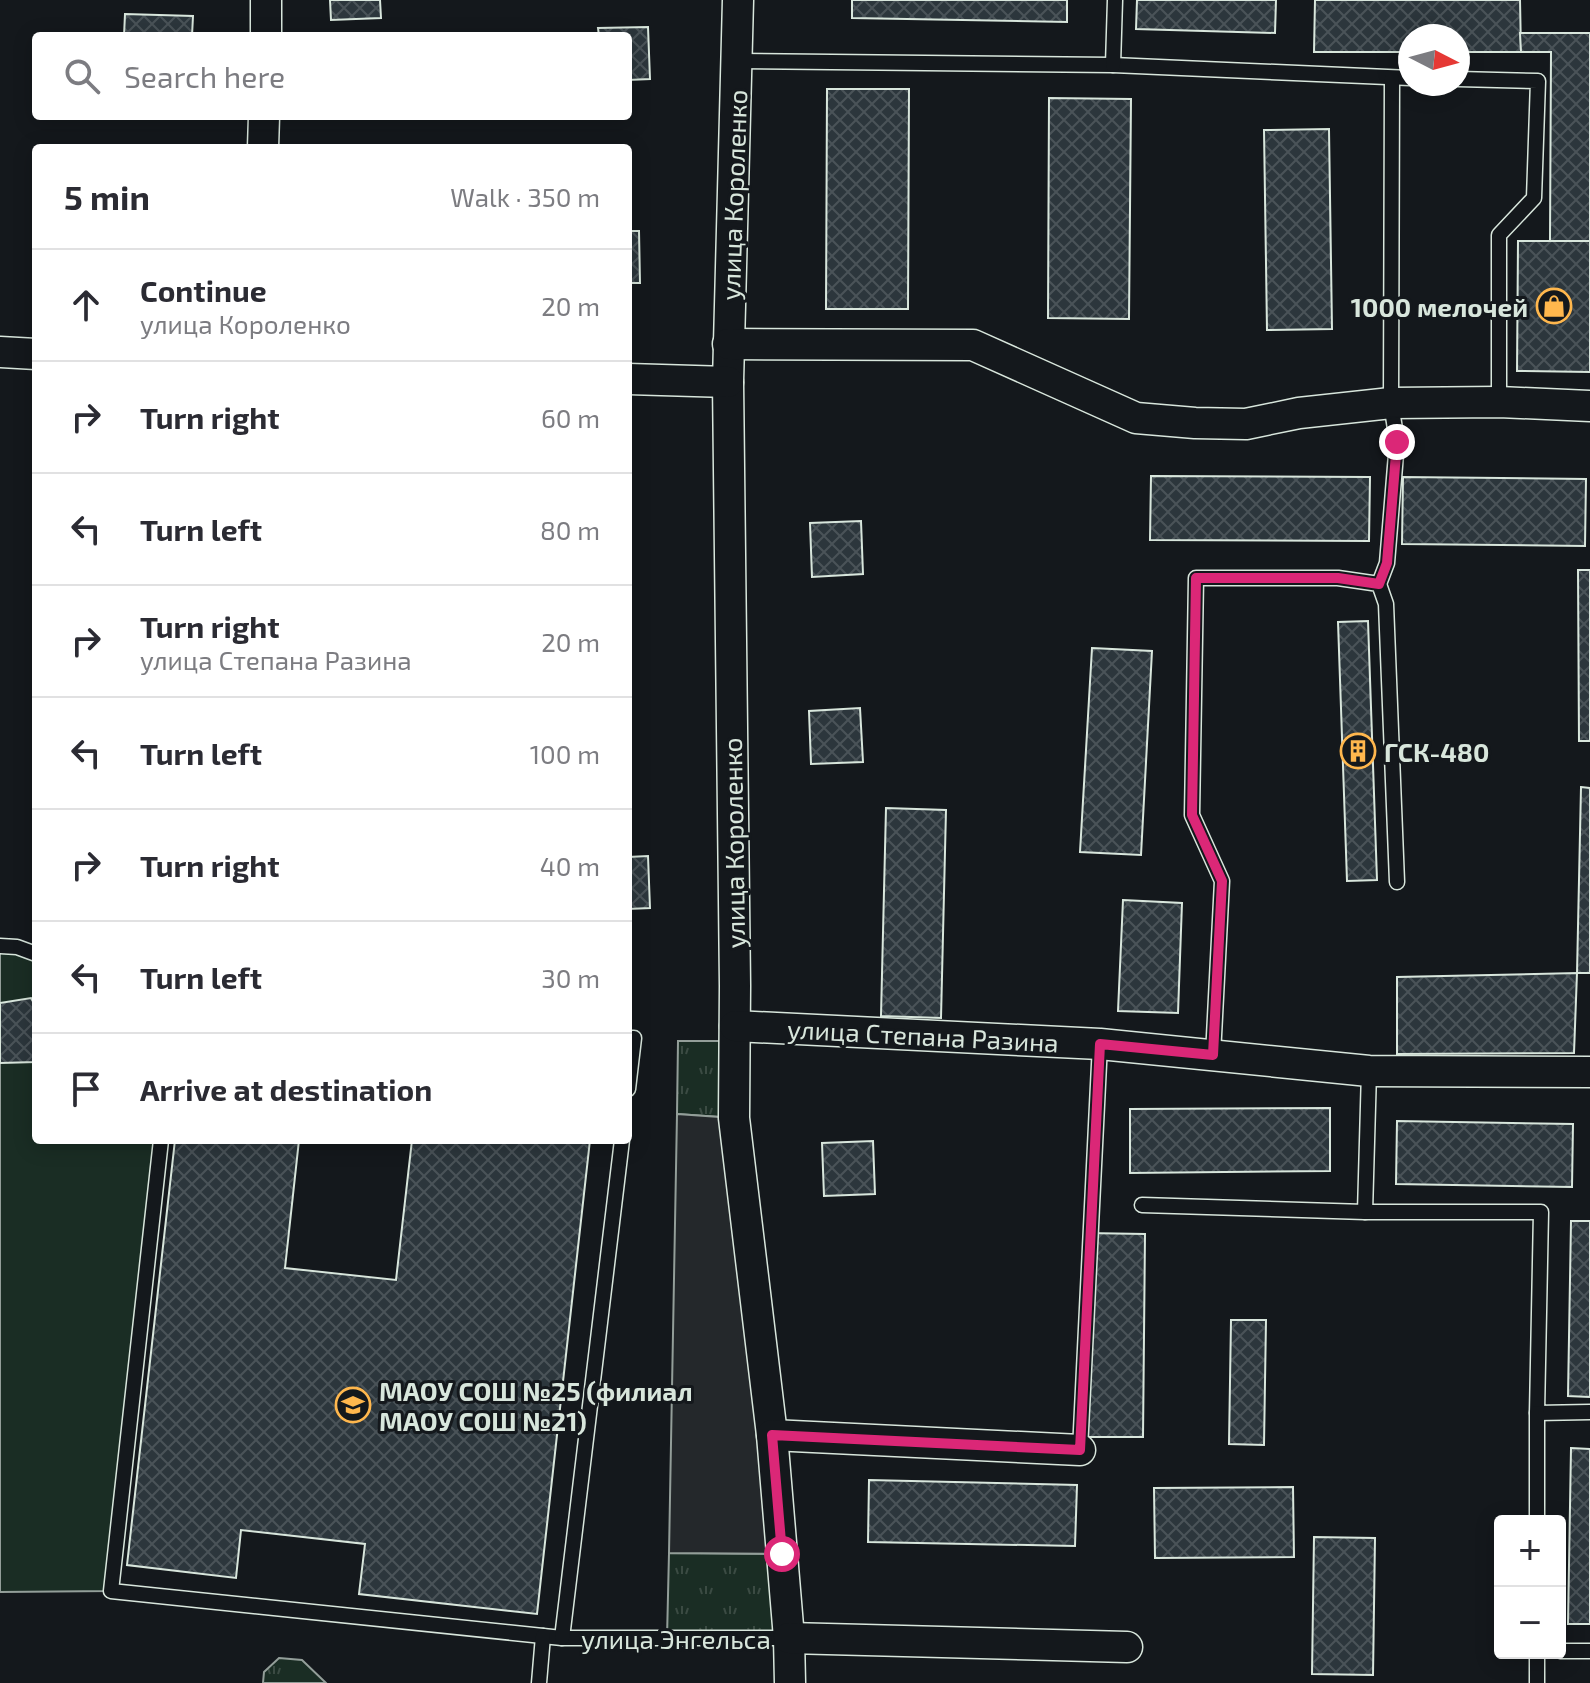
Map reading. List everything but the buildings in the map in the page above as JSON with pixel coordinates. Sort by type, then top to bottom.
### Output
[{"type":"street","points":[[266,0],[266,32]]},
{"type":"street","name":"улица Короленко","points":[[738,0],[728,344],[734,1118],[772,1435],[790,1683]]},
{"type":"street","points":[[263,144],[264,120]]},
{"type":"street","points":[[728,344],[973,345],[1136,418],[1195,423],[1246,424],[1299,413],[1391,403],[1499,402],[1590,406]]},
{"type":"street","points":[[0,352],[32,354]]},
{"type":"street","points":[[632,379],[728,382]]},
{"type":"street","name":"улица Степана Разина","points":[[735,1026],[1100,1044],[1369,1071],[1590,1072]]},
{"type":"street","points":[[772,1435],[1080,1450]]},
{"type":"street","points":[[789,1638],[1127,1647]]},
{"type":"lane","points":[[1113,65],[1115,0]]},
{"type":"lane","points":[[737,61],[1113,65],[1398,78]]},
{"type":"lane","points":[[1392,78],[1391,403],[1397,442],[1387,563],[1379,584],[1386,604],[1397,882]]},
{"type":"lane","points":[[1470,79],[1538,81],[1534,198],[1499,235],[1499,402]]},
{"type":"lane","points":[[1213,1055],[1222,881],[1192,815],[1196,578],[1338,578],[1379,584]]},
{"type":"lane","points":[[0,946],[17,947],[32,953]]},
{"type":"lane","points":[[1080,1450],[1100,1044]]},
{"type":"lane","points":[[1365,1212],[1369,1071]]},
{"type":"lane","name":"улица Энгельса","points":[[161,1144],[111,1591],[562,1638],[789,1638]]},
{"type":"lane","points":[[562,1638],[622,1144]]},
{"type":"lane","points":[[1142,1205],[1365,1212],[1541,1212],[1537,1515]]},
{"type":"lane","points":[[1537,1413],[1590,1412]]},
{"type":"lane","points":[[539,1683],[543,1636]]},
{"type":"lane","points":[[1566,1651],[1590,1651]]},
{"type":"lane","points":[[1537,1659],[1537,1683]]},
{"type":"green space","points":[[0,946],[32,953],[32,1144],[161,1144],[111,1591],[0,1592]]},
{"type":"green space","points":[[678,1041],[735,1041],[734,1118],[677,1114]]},
{"type":"green space","points":[[669,1553],[782,1554],[789,1638],[667,1638]]},
{"type":"green space","points":[[279,1658],[302,1660],[326,1683],[263,1683],[264,1672]]},
{"type":"shaded area","points":[[677,1114],[734,1118],[782,1554],[669,1553]]},
{"type":"place","name":"1000 мелочей","points":[[1554,306]]},
{"type":"place","name":"ГСК-480","points":[[1358,751]]},
{"type":"place","name":"МАОУ СОШ №25 (филиал МАОУ СОШ №21)","points":[[353,1405]]},
{"type":"route","points":[[782,1554],[772,1435],[1080,1450],[1100,1044],[1213,1055],[1222,881],[1192,815],[1196,578],[1338,578],[1379,584],[1387,563],[1397,442]]}]
